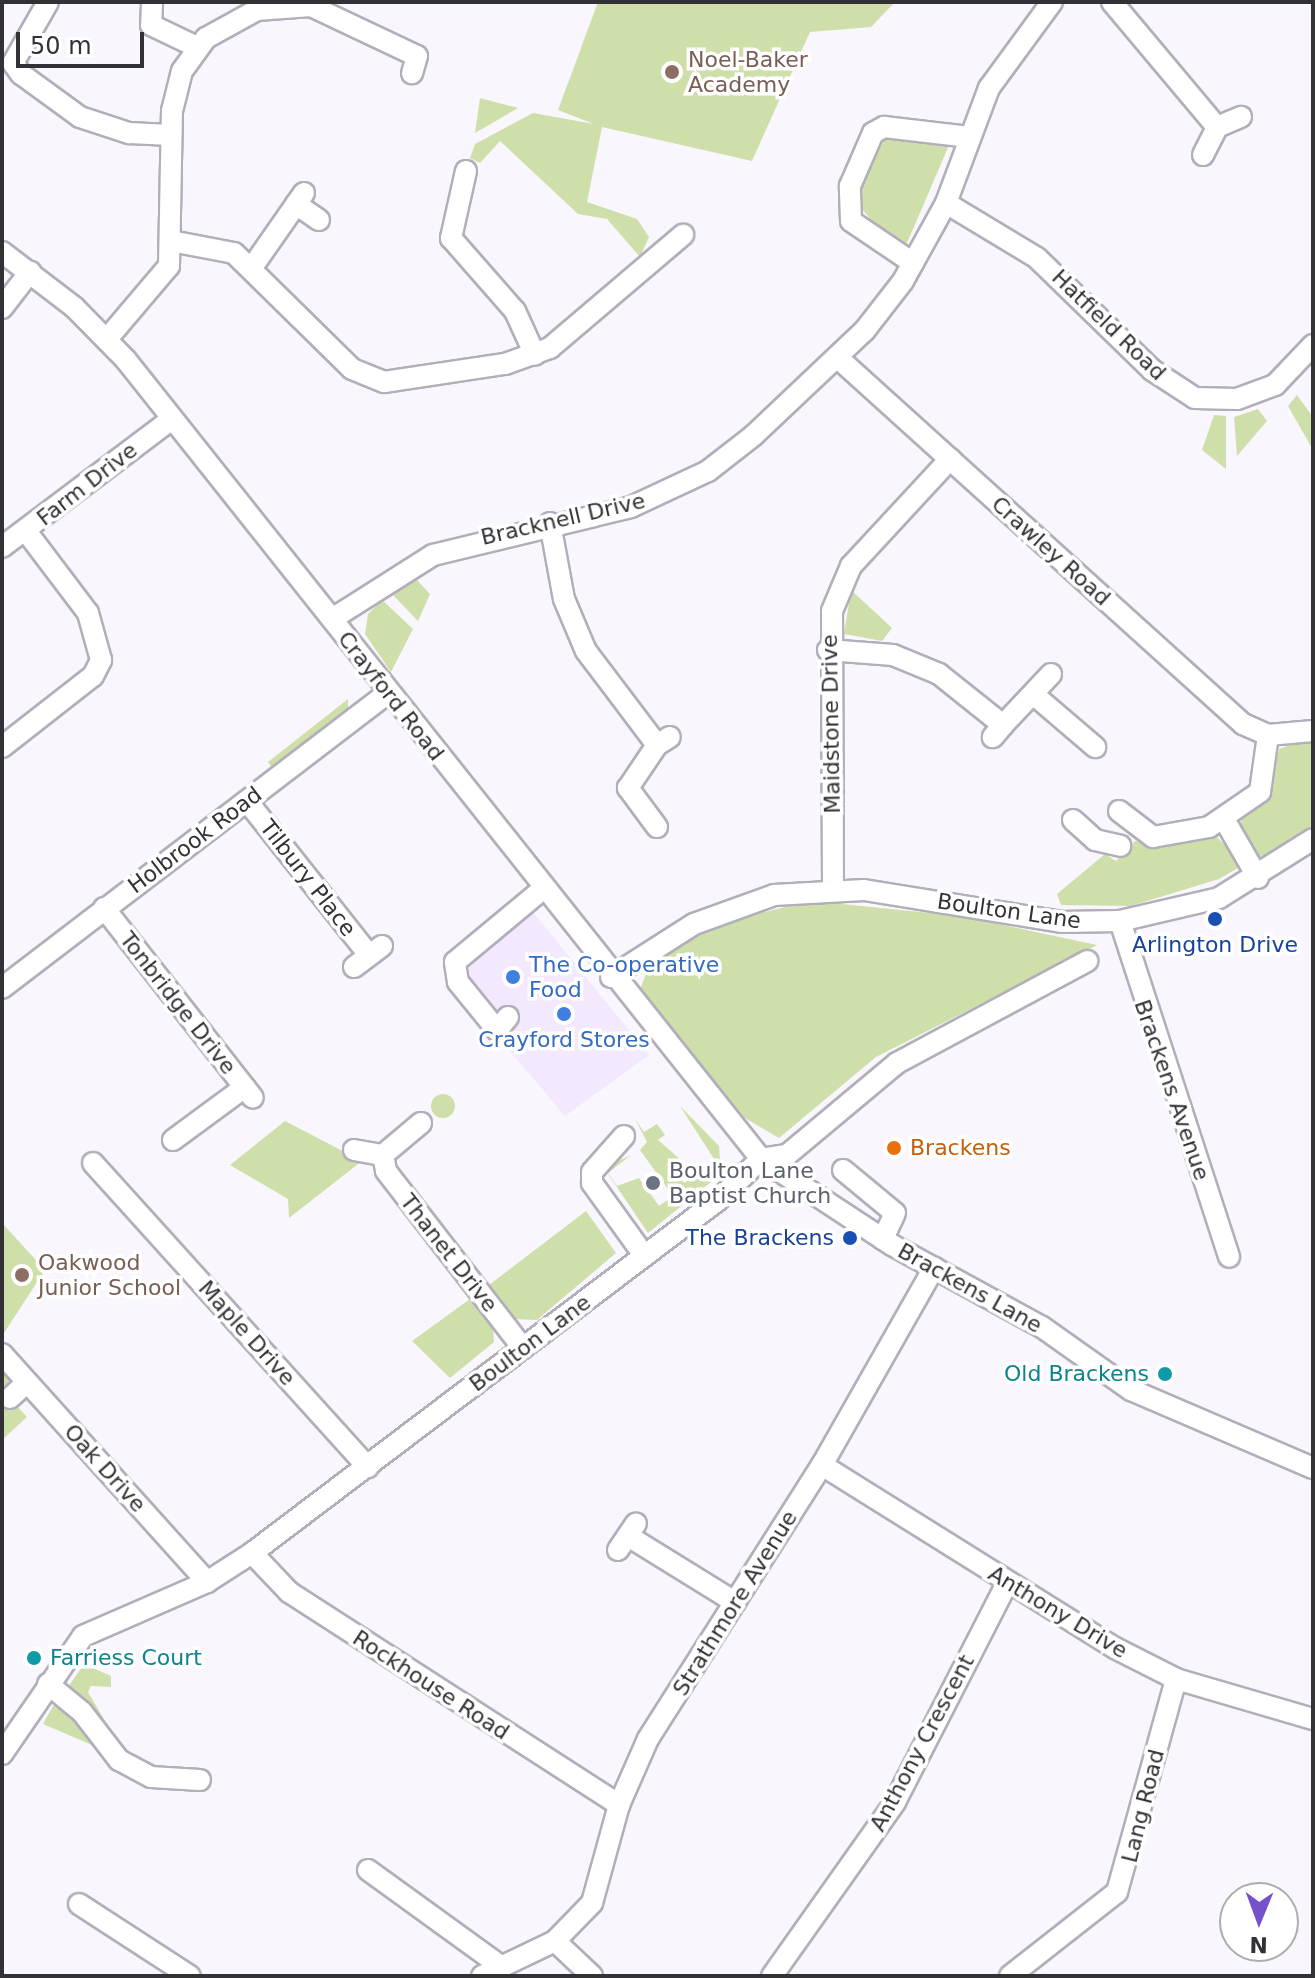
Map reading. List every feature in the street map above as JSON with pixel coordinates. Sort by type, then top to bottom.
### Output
[{"type":"street","points":[[48,2],[13,63],[21,74],[80,117],[129,133],[171,135]]},
{"type":"street","points":[[152,2],[151,25],[197,47]]},
{"type":"street","name":"Bracknell Drive","points":[[332,619],[433,555],[550,523],[625,509],[708,471],[838,358],[913,263],[946,203],[969,137],[1006,61],[1052,2]]},
{"type":"street","points":[[1112,2],[1217,127]]},
{"type":"street","points":[[107,339],[156,290],[171,241],[171,135],[177,86],[197,47],[257,10],[311,6],[417,56],[412,73]]},
{"type":"street","points":[[1203,155],[1217,127],[1241,117]]},
{"type":"street","points":[[913,263],[851,221],[850,186],[873,133],[884,127],[969,137]]},
{"type":"street","points":[[466,171],[451,238],[515,311],[535,355]]},
{"type":"street","points":[[253,266],[300,198],[319,220]]},
{"type":"street","name":"Hatfield Road","points":[[946,203],[1037,258],[1152,370],[1195,398],[1237,399],[1275,385],[1313,345]]},
{"type":"street","points":[[171,241],[214,245],[253,266],[352,369],[373,380],[466,371],[535,355],[589,321],[668,238]]},
{"type":"street","name":"Crayford Road","points":[[2,252],[30,272],[107,339],[332,619],[611,977],[761,1159]]},
{"type":"street","points":[[2,308],[30,272]]},
{"type":"street","name":"Crawley Road","points":[[838,358],[1243,724],[1268,735]]},
{"type":"street","name":"Farm Drive","points":[[2,547],[172,419]]},
{"type":"street","name":"Maidstone Drive","points":[[833,889],[828,650],[832,611],[851,566],[950,459]]},
{"type":"street","points":[[550,523],[564,599],[586,651],[663,741],[628,788],[657,827]]},
{"type":"street","points":[[2,747],[93,676],[101,660],[88,613],[26,531]]},
{"type":"street","points":[[828,650],[915,662],[958,685],[998,731],[1051,674]]},
{"type":"street","name":"Holbrook Road","points":[[2,988],[388,693]]},
{"type":"street","points":[[1033,694],[1095,747]]},
{"type":"street","points":[[1119,811],[1136,827],[1174,838],[1224,819],[1260,792],[1268,735],[1313,731]]},
{"type":"street","name":"Tilbury Place","points":[[247,801],[369,956]]},
{"type":"street","points":[[1224,819],[1258,878]]},
{"type":"street","points":[[1073,820],[1095,840],[1117,850],[1136,827]]},
{"type":"street","name":"Boulton Lane","points":[[611,977],[716,913],[774,895],[833,889],[1061,922],[1120,921],[1202,905],[1258,878],[1313,839]]},
{"type":"street","points":[[508,1017],[497,1030],[458,982],[455,962],[543,889]]},
{"type":"street","name":"Tonbridge Drive","points":[[104,908],[249,1092],[173,1140]]},
{"type":"street","name":"Brackens Avenue","points":[[1120,921],[1229,1257]]},
{"type":"street","name":"Boulton Lane","points":[[4,1744],[48,1684],[69,1649],[91,1630],[207,1582],[252,1553],[644,1255],[761,1159],[787,1155],[897,1063],[1087,961]]},
{"type":"street","points":[[354,1150],[383,1155],[421,1123]]},
{"type":"street","points":[[624,1136],[592,1172],[592,1183],[644,1255]]},
{"type":"street","name":"Thanet Drive","points":[[383,1155],[386,1171],[523,1348]]},
{"type":"street","name":"Brackens Lane","points":[[761,1159],[883,1239],[1042,1327],[1143,1396],[1313,1468]]},
{"type":"street","name":"Maple Drive","points":[[93,1163],[368,1467]]},
{"type":"street","points":[[843,1170],[895,1213],[883,1239]]},
{"type":"street","name":"Strathmore Avenue","points":[[482,1976],[555,1941],[592,1903],[619,1805],[648,1739],[822,1465],[934,1268]]},
{"type":"street","name":"Oak Drive","points":[[2,1354],[207,1582]]},
{"type":"street","points":[[10,1398],[27,1382]]},
{"type":"street","name":"Anthony Drive","points":[[822,1465],[1007,1583],[1176,1679],[1313,1719]]},
{"type":"street","points":[[627,1536],[735,1602]]},
{"type":"street","name":"Rockhouse Road","points":[[252,1553],[289,1592],[619,1805]]},
{"type":"street","name":"Anthony Crescent","points":[[772,1976],[895,1802],[1007,1583]]},
{"type":"street","name":"Lang Road","points":[[1010,1976],[1117,1892],[1176,1679]]},
{"type":"street","points":[[48,1684],[82,1712],[119,1760],[151,1777],[200,1780]]},
{"type":"street","points":[[368,1870],[502,1967]]},
{"type":"street","points":[[79,1904],[190,1976]]},
{"type":"street","points":[[555,1941],[592,1976]]},
{"type":"shaded area","points":[[529,907],[649,1055],[565,1116],[447,977]]},
{"type":"green space","name":"Noel-Baker Academy","points":[[598,2],[895,2],[871,27],[810,32],[752,161],[602,127],[587,202],[637,219],[649,237],[640,257],[607,219],[578,214],[500,141],[480,163],[470,158],[475,144],[533,113],[594,124],[558,110]]},
{"type":"green space","points":[[480,98],[518,108],[475,133]]},
{"type":"green space","points":[[888,134],[950,143],[907,243],[885,235],[859,206],[859,186]]},
{"type":"green space","points":[[1297,395],[1313,417],[1313,450],[1288,406]]},
{"type":"green space","points":[[1258,409],[1267,421],[1237,456],[1234,417]]},
{"type":"green space","points":[[1214,415],[1226,416],[1226,469],[1202,450]]},
{"type":"green space","points":[[415,578],[430,594],[418,621],[391,593]]},
{"type":"green space","points":[[851,590],[892,628],[882,641],[844,634]]},
{"type":"green space","points":[[382,600],[413,629],[391,672],[365,634],[368,614]]},
{"type":"green space","points":[[348,699],[348,708],[273,769],[268,762]]},
{"type":"green space","points":[[1313,737],[1313,824],[1283,850],[1257,857],[1239,832],[1242,817],[1268,792],[1279,749]]},
{"type":"green space","points":[[1213,833],[1238,859],[1238,868],[1219,879],[1131,906],[1061,905],[1057,894],[1105,854],[1116,861],[1135,841],[1172,845]]},
{"type":"green space","points":[[812,901],[960,916],[1097,945],[876,1057],[779,1138],[745,1118],[639,992],[651,960],[679,944],[721,922]]},
{"type":"green space","points":[[443,1094],[451,1098],[455,1106],[451,1114],[443,1118],[435,1114],[431,1106],[435,1098]]},
{"type":"green space","points":[[680,1106],[719,1146],[721,1174],[648,1233],[604,1168],[631,1155],[608,1173],[617,1186],[639,1178],[659,1206],[673,1196],[640,1150],[647,1142],[635,1119],[644,1132],[657,1124],[665,1135],[658,1140],[681,1160],[673,1166],[684,1183],[716,1162]]},
{"type":"green space","points":[[285,1121],[362,1161],[289,1218],[288,1199],[230,1165]]},
{"type":"green space","points":[[586,1211],[616,1253],[537,1320],[514,1319],[489,1285]]},
{"type":"green space","name":"Oakwood Junior School","points":[[2,1223],[45,1270],[2,1336]]},
{"type":"green space","points":[[470,1299],[493,1329],[494,1342],[450,1378],[412,1341]]},
{"type":"green space","points":[[2,1369],[10,1378],[5,1393],[27,1417],[2,1440]]},
{"type":"green space","points":[[84,1664],[111,1676],[111,1687],[91,1686],[88,1692],[108,1726],[100,1728],[68,1687]]},
{"type":"green space","points":[[53,1706],[67,1706],[101,1749],[43,1724]]},
{"type":"place","name":"Noel-Baker Academy","points":[[672,72]]},
{"type":"place","name":"Arlington Drive","points":[[1215,919]]},
{"type":"place","name":"The Co-operative Food","points":[[513,977]]},
{"type":"place","name":"Crayford Stores","points":[[564,1014]]},
{"type":"place","name":"Brackens","points":[[894,1148]]},
{"type":"place","name":"Boulton Lane Baptist Church","points":[[653,1183]]},
{"type":"place","name":"The Brackens","points":[[850,1238]]},
{"type":"place","name":"Oakwood Junior School","points":[[22,1275]]},
{"type":"place","name":"Old Brackens","points":[[1165,1374]]},
{"type":"place","name":"Farriess Court","points":[[34,1658]]}]
